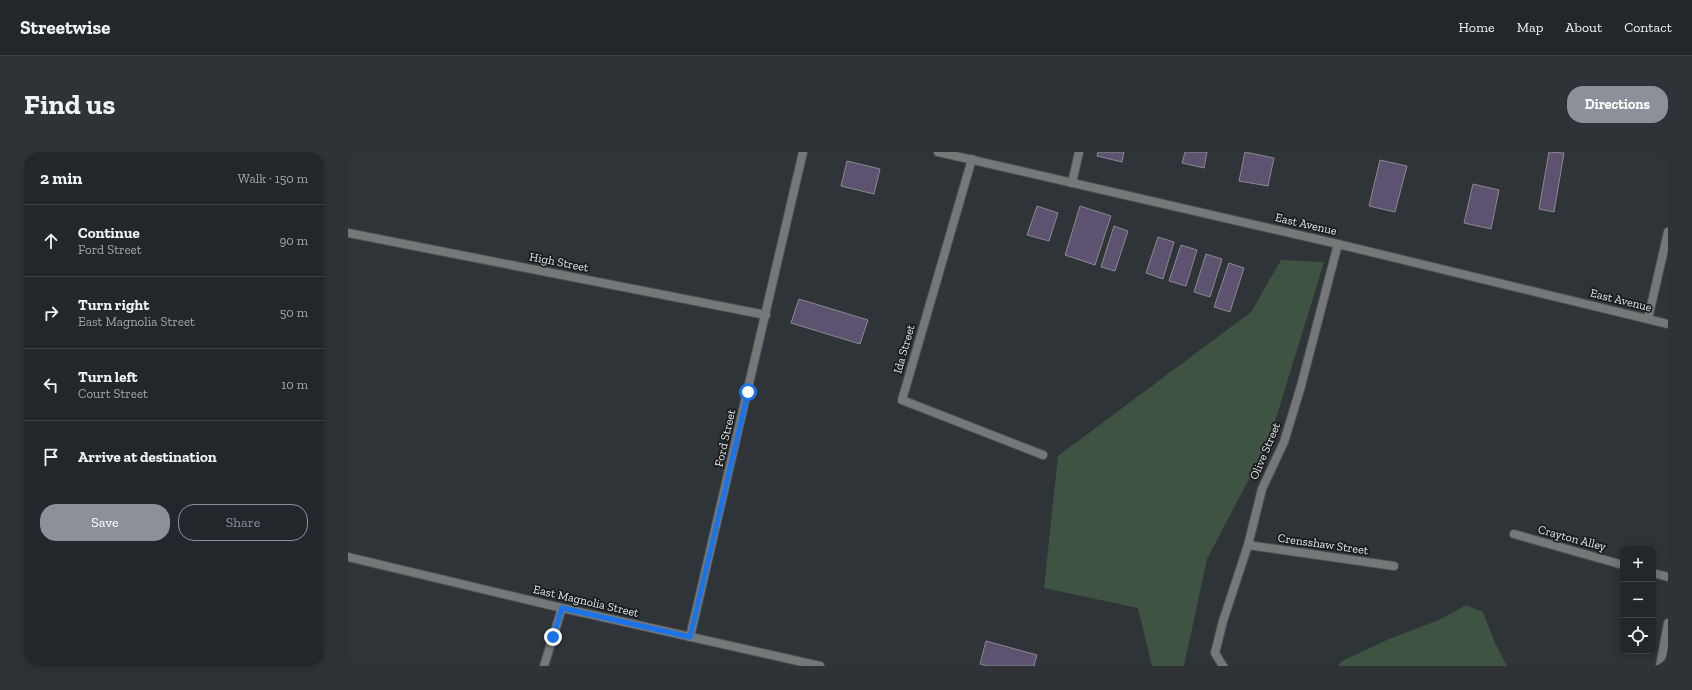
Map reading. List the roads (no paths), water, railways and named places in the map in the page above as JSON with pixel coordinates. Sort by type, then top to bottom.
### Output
[{"type":"street","name":"Ford Street","points":[[690,637],[804,152]]},
{"type":"street","name":"East Avenue","points":[[938,152],[1338,244],[1668,324]]},
{"type":"street","points":[[1072,183],[1079,152]]},
{"type":"street","name":"Ida Street","points":[[972,159],[902,400],[1043,455]]},
{"type":"street","points":[[1648,319],[1668,232]]},
{"type":"street","name":"High Street","points":[[348,234],[766,315]]},
{"type":"street","name":"Olive Street","points":[[1223,666],[1216,653],[1223,621],[1248,546],[1262,489],[1284,442],[1301,386],[1338,244]]},
{"type":"street","name":"Crayton Alley","points":[[1514,534],[1620,563]]},
{"type":"street","name":"Crensshaw Street","points":[[1248,546],[1394,566]]},
{"type":"street","name":"East Magnolia Street","points":[[348,557],[562,608],[820,666]]},
{"type":"street","points":[[1656,574],[1668,577]]},
{"type":"street","points":[[544,666],[562,608]]},
{"type":"street","points":[[1660,666],[1668,623]]}]
